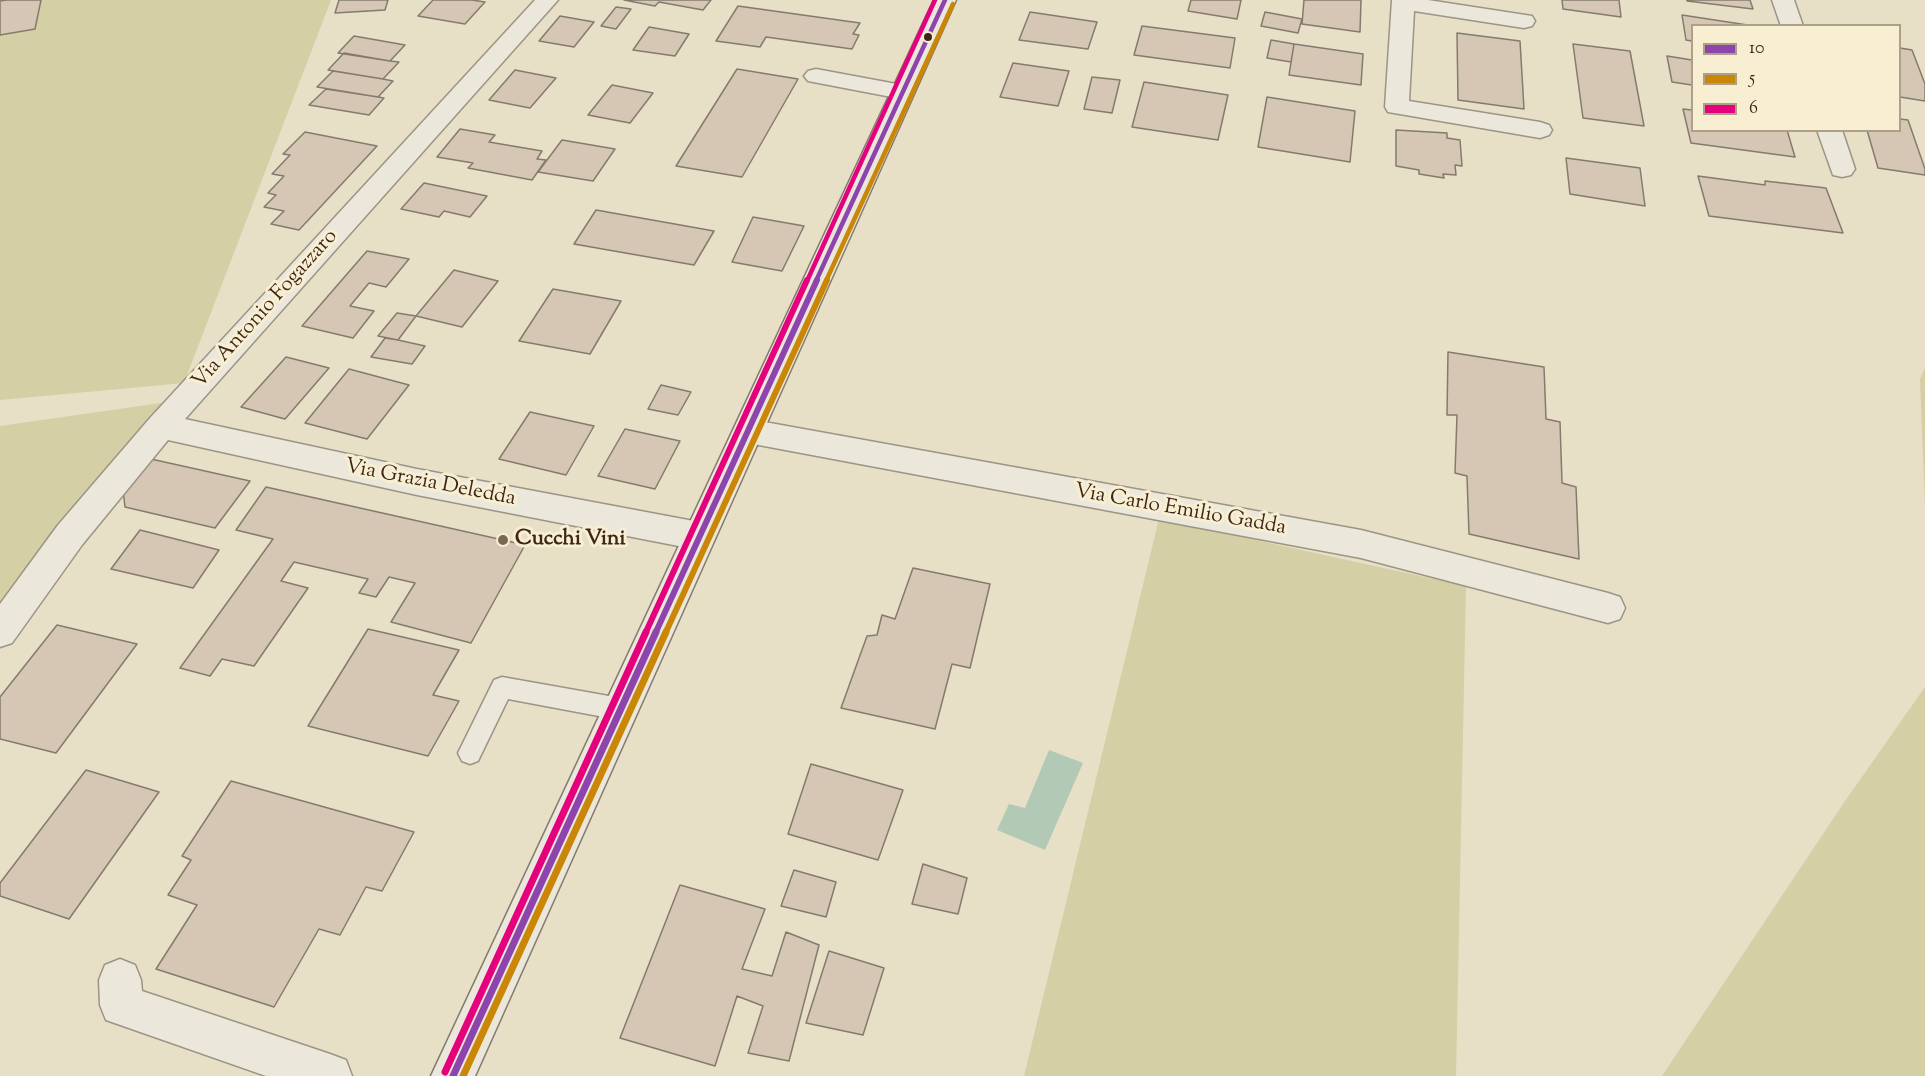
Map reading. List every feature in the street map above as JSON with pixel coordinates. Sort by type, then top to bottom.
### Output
[{"type":"street","name":"Via Antonio Fogazzaro","points":[[0,632],[70,535],[161,426],[547,0]]},
{"type":"street","points":[[453,1076],[945,0]]},
{"type":"street","points":[[1783,0],[1791,24]]},
{"type":"street","points":[[1524,21],[1403,2],[1397,107],[1540,130]]},
{"type":"street","points":[[816,75],[902,92]]},
{"type":"street","points":[[1830,132],[1842,169]]},
{"type":"street","name":"Via Grazia Deledda","points":[[161,426],[417,482],[699,536]]},
{"type":"street","name":"Via Carlo Emilio Gadda","points":[[748,431],[1361,544],[1608,608]]},
{"type":"street","points":[[120,980],[121,1005],[330,1076]]},
{"type":"lane","points":[[470,753],[502,687],[620,710]]},
{"type":"shaded area","points":[[0,0],[331,0],[184,383],[0,400]]},
{"type":"shaded area","points":[[1925,368],[1925,506],[1920,379]]},
{"type":"shaded area","points":[[161,403],[177,408],[0,632],[0,426]]},
{"type":"shaded area","points":[[1159,519],[1466,586],[1456,1076],[1024,1076]]},
{"type":"shaded area","points":[[1925,687],[1925,1076],[1662,1076],[1843,804]]},
{"type":"shaded area","points":[[1049,750],[1083,763],[1045,850],[997,830],[1009,804],[1025,808]]},
{"type":"building","points":[[41,0],[35,29],[0,35],[0,1]]},
{"type":"building","points":[[339,0],[388,0],[385,10],[335,13]]},
{"type":"building","points":[[433,0],[485,2],[465,24],[418,16]]},
{"type":"building","points":[[624,0],[711,0],[703,10],[659,2],[655,6]]},
{"type":"building","points":[[1191,0],[1241,0],[1237,19],[1188,11]]},
{"type":"building","points":[[1304,0],[1361,0],[1360,32],[1302,24]]},
{"type":"building","points":[[1562,0],[1619,0],[1621,17],[1563,9]]},
{"type":"building","points":[[1750,0],[1753,9],[1687,1]]},
{"type":"building","points":[[738,6],[860,23],[853,34],[859,35],[852,49],[766,37],[760,47],[716,41]]},
{"type":"building","points":[[616,7],[631,9],[616,29],[601,26]]},
{"type":"building","points":[[1030,12],[1097,22],[1088,49],[1019,40]]},
{"type":"building","points":[[1265,12],[1302,19],[1298,33],[1261,26]]},
{"type":"building","points":[[1682,15],[1741,24],[1691,24],[1691,41],[1686,40]]},
{"type":"building","points":[[560,16],[594,22],[574,47],[539,41]]},
{"type":"building","points":[[1142,26],[1235,38],[1230,68],[1134,55]]},
{"type":"building","points":[[649,27],[689,34],[675,56],[633,50]]},
{"type":"building","points":[[1457,33],[1520,41],[1524,109],[1458,100]]},
{"type":"building","points":[[354,36],[405,45],[390,61],[338,53]]},
{"type":"building","points":[[1271,40],[1294,44],[1291,62],[1267,58]]},
{"type":"building","points":[[1294,44],[1363,54],[1361,85],[1289,75]]},
{"type":"building","points":[[1573,44],[1630,51],[1644,126],[1583,118]]},
{"type":"building","points":[[1901,48],[1912,50],[1925,84],[1925,101],[1901,97]]},
{"type":"building","points":[[344,53],[399,62],[383,79],[328,70]]},
{"type":"building","points":[[1667,56],[1691,60],[1691,85],[1672,82]]},
{"type":"building","points":[[1013,63],[1069,71],[1058,106],[1000,97]]},
{"type":"building","points":[[737,69],[798,79],[742,177],[676,166]]},
{"type":"building","points":[[515,70],[556,78],[530,108],[489,100]]},
{"type":"building","points":[[333,71],[393,81],[378,97],[317,87]]},
{"type":"building","points":[[1092,77],[1120,80],[1112,113],[1084,109]]},
{"type":"building","points":[[1144,82],[1228,95],[1218,140],[1132,127]]},
{"type":"building","points":[[612,85],[653,93],[630,123],[588,115]]},
{"type":"building","points":[[326,89],[384,98],[369,115],[309,105]]},
{"type":"building","points":[[1267,97],[1355,111],[1350,162],[1258,147]]},
{"type":"building","points":[[1683,109],[1691,110],[1691,132],[1788,132],[1795,157],[1691,143]]},
{"type":"building","points":[[1901,119],[1908,120],[1925,175],[1878,168],[1868,132],[1901,132]]},
{"type":"building","points":[[460,129],[495,135],[489,142],[542,151],[537,159],[546,160],[532,180],[468,168],[473,163],[437,157]]},
{"type":"building","points":[[1396,130],[1447,133],[1447,138],[1460,140],[1462,166],[1455,165],[1456,175],[1443,174],[1444,178],[1419,174],[1419,170],[1396,166]]},
{"type":"building","points":[[305,132],[377,146],[299,230],[271,224],[284,211],[264,207],[276,195],[268,193],[284,176],[272,174],[290,155],[283,154]]},
{"type":"building","points":[[562,140],[615,149],[593,181],[538,172]]},
{"type":"building","points":[[1566,158],[1640,168],[1645,206],[1570,194]]},
{"type":"building","points":[[1698,176],[1765,185],[1765,181],[1826,188],[1843,233],[1709,216]]},
{"type":"building","points":[[424,183],[487,196],[470,217],[444,211],[439,217],[401,209]]},
{"type":"building","points":[[596,210],[714,231],[694,265],[574,244]]},
{"type":"building","points":[[753,217],[804,226],[782,271],[732,262]]},
{"type":"building","points":[[367,251],[409,259],[386,287],[369,283],[350,306],[374,311],[353,338],[302,326]]},
{"type":"building","points":[[454,270],[498,281],[462,327],[416,316]]},
{"type":"building","points":[[553,289],[621,301],[590,354],[519,341]]},
{"type":"building","points":[[397,313],[416,316],[398,340],[378,336]]},
{"type":"building","points":[[385,338],[425,346],[412,364],[371,357]]},
{"type":"building","points":[[1448,352],[1544,367],[1546,419],[1560,422],[1562,483],[1576,487],[1579,559],[1469,534],[1467,476],[1455,473],[1457,415],[1447,415]]},
{"type":"building","points":[[286,357],[329,368],[285,419],[241,407]]},
{"type":"building","points":[[349,369],[409,385],[367,439],[305,423]]},
{"type":"building","points":[[661,385],[691,392],[678,415],[648,409]]},
{"type":"building","points":[[530,412],[594,426],[566,475],[499,459]]},
{"type":"building","points":[[625,429],[680,441],[655,489],[598,476]]},
{"type":"building","points":[[151,459],[250,481],[215,528],[125,507],[123,490]]},
{"type":"building","points":[[266,487],[525,545],[471,643],[391,622],[415,583],[389,577],[376,597],[359,593],[368,579],[294,562],[281,581],[308,588],[254,666],[222,659],[210,676],[180,668],[273,539],[236,530]]},
{"type":"building","points":[[140,530],[219,550],[193,588],[111,569]]},
{"type":"building","points":[[913,568],[990,584],[970,668],[952,664],[935,729],[841,708],[867,636],[877,635],[882,615],[895,619]]},
{"type":"building","points":[[57,625],[137,644],[56,753],[0,739],[0,697]]},
{"type":"building","points":[[368,629],[459,650],[433,695],[459,701],[428,756],[308,726]]},
{"type":"building","points":[[811,764],[903,790],[878,860],[788,834]]},
{"type":"building","points":[[86,770],[159,792],[69,919],[0,896],[0,883]]},
{"type":"building","points":[[231,781],[414,832],[382,891],[366,887],[340,935],[319,929],[274,1007],[156,969],[197,905],[168,895],[191,860],[182,856]]},
{"type":"building","points":[[923,864],[967,878],[958,914],[912,904]]},
{"type":"building","points":[[794,870],[836,882],[826,917],[781,906]]},
{"type":"building","points":[[680,885],[765,909],[742,969],[772,976],[786,932],[819,945],[789,1061],[748,1053],[763,1006],[737,996],[715,1066],[620,1038]]},
{"type":"building","points":[[829,951],[884,968],[863,1035],[806,1023]]},
{"type":"transit line","name":"6","points":[[445,1072],[935,0]]},
{"type":"transit line","name":"10","points":[[453,1076],[945,0]]},
{"type":"transit line","name":"5","points":[[463,1076],[953,4]]},
{"type":"place","name":"Cucchi Vini","points":[[503,540]]}]
